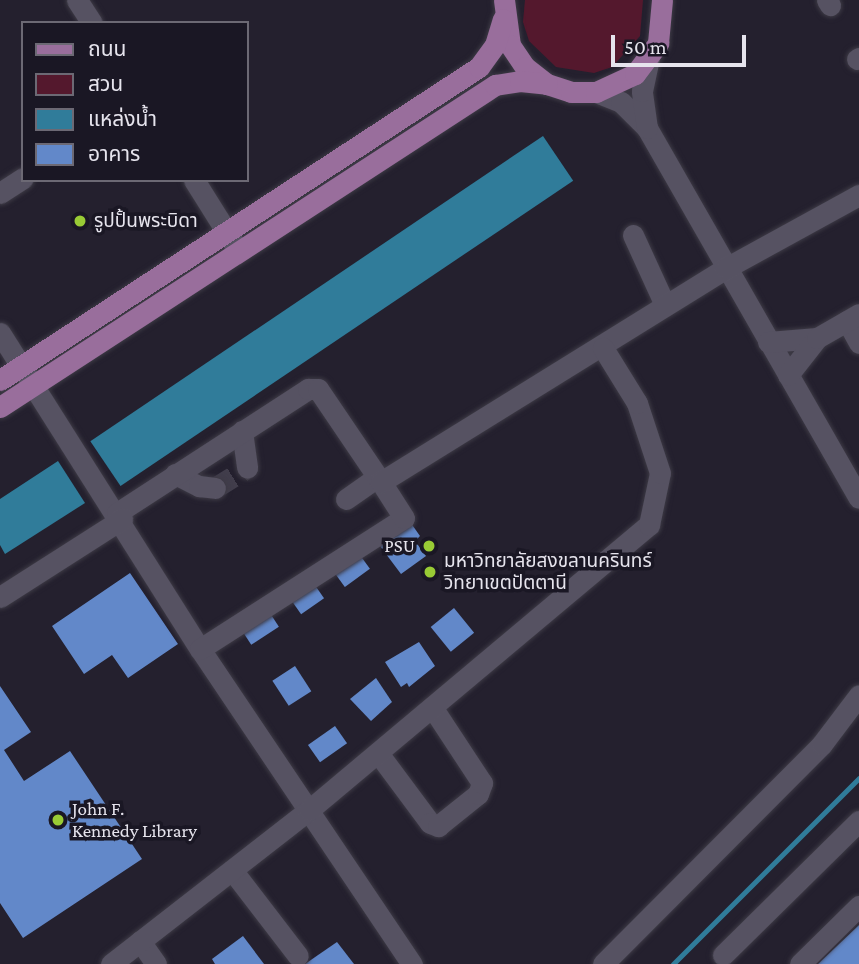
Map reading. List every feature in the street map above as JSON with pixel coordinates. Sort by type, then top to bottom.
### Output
[{"type":"main road","points":[[0,407],[495,85],[520,81],[547,84],[571,92],[596,92],[626,79],[649,58],[662,27],[664,3]]},
{"type":"main road","points":[[504,10],[510,45],[525,67],[547,84]]},
{"type":"main road","points":[[0,380],[479,67],[495,45],[504,10]]},
{"type":"lane","points":[[77,0],[91,21]]},
{"type":"lane","points":[[647,128],[642,91],[649,58]]},
{"type":"lane","points":[[596,92],[621,102],[647,128],[859,498]]},
{"type":"lane","points":[[0,193],[21,179]]},
{"type":"lane","points":[[195,182],[239,252]]},
{"type":"lane","points":[[346,499],[603,348],[665,305],[726,268],[859,195]]},
{"type":"lane","points":[[633,235],[665,305]]},
{"type":"lane","points":[[788,375],[817,338],[853,318],[859,343]]},
{"type":"lane","points":[[0,333],[119,516],[200,649],[412,964]]},
{"type":"lane","points":[[768,342],[817,338]]},
{"type":"lane","points":[[111,964],[309,810],[649,525],[660,472],[637,403],[603,348]]},
{"type":"lane","points":[[4,587],[119,516],[175,474],[308,388],[318,389],[404,518],[200,649]]},
{"type":"lane","points":[[242,431],[247,468]]},
{"type":"lane","points":[[175,474],[200,486],[215,488]]},
{"type":"lane","points":[[612,961],[822,744],[859,695]]},
{"type":"lane","points":[[377,753],[430,824],[438,826],[478,794],[482,783],[432,707]]},
{"type":"lane","points":[[723,961],[859,821]]},
{"type":"lane","points":[[232,870],[298,956]]},
{"type":"lane","points":[[800,964],[859,906]]},
{"type":"lane","points":[[140,941],[156,964]]},
{"type":"green space","points":[[525,0],[643,0],[640,36],[612,67],[594,73],[556,67],[529,41],[523,22]]},
{"type":"water","points":[[543,136],[573,181],[121,486],[90,441]]},
{"type":"water","points":[[58,461],[85,503],[5,554],[0,545],[0,499]]},
{"type":"building","points":[[408,519],[420,536],[415,541],[426,556],[401,574],[377,542]]},
{"type":"building","points":[[357,551],[370,569],[345,587],[332,569]]},
{"type":"building","points":[[130,573],[178,644],[128,678],[112,655],[84,674],[52,626]]},
{"type":"building","points":[[312,581],[324,598],[301,614],[289,597]]},
{"type":"building","points":[[454,608],[474,633],[451,652],[431,627]]},
{"type":"building","points":[[268,610],[279,627],[251,645],[240,628]]},
{"type":"building","points":[[419,642],[435,666],[409,687],[407,683],[401,687],[385,662]]},
{"type":"building","points":[[295,666],[311,691],[289,706],[272,681]]},
{"type":"building","points":[[376,678],[392,702],[371,721],[350,699]]},
{"type":"building","name":"John F. Kennedy Library","points":[[0,686],[31,732],[4,750],[24,781],[70,751],[142,859],[23,938],[0,903]]},
{"type":"building","points":[[335,726],[347,743],[320,762],[308,745]]},
{"type":"building","points":[[859,925],[859,964],[818,964]]},
{"type":"building","points":[[243,936],[264,964],[215,964],[212,959]]},
{"type":"building","points":[[337,942],[354,964],[305,964]]},
{"type":"waterway","points":[[673,964],[859,778]]},
{"type":"tunnel","points":[[215,488],[247,468]]},
{"type":"place","name":"รูปปั้นพระบิดา","points":[[80,221]]},
{"type":"place","name":"PSU","points":[[429,546]]},
{"type":"place","name":"มหาวิทยาลัยสงขลานครินทร์ วิทยาเขตปัตตานี","points":[[430,572]]},
{"type":"place","name":"John F. Kennedy Library","points":[[58,820]]}]
